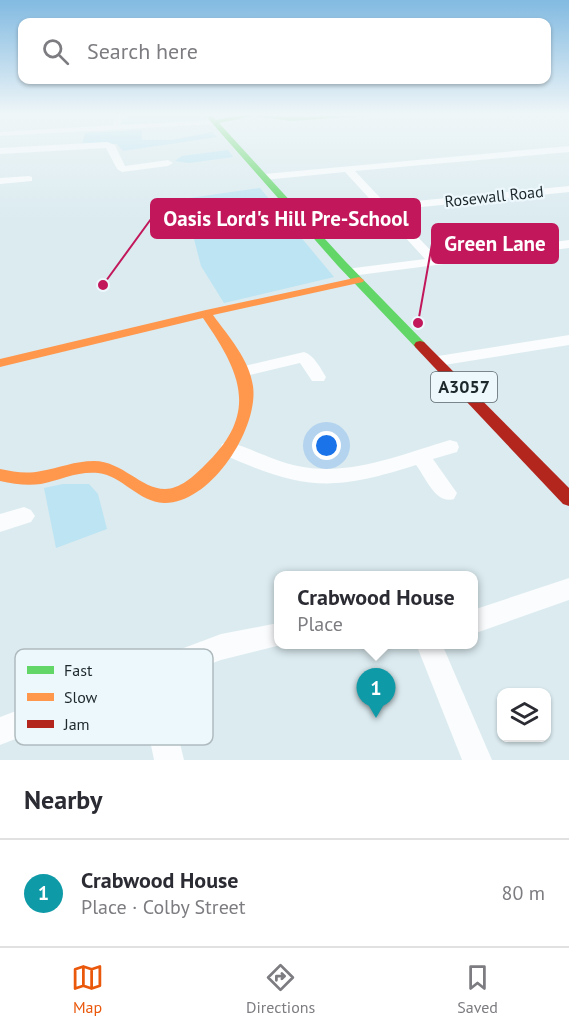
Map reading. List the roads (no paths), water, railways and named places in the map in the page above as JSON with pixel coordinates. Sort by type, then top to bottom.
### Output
[{"type":"street","points":[[0,151],[27,149]]},
{"type":"street","points":[[113,149],[122,169],[172,161]]},
{"type":"street","name":"A3057","points":[[239,149],[355,276],[569,499]]},
{"type":"street","points":[[264,177],[564,149]]},
{"type":"street","points":[[346,169],[434,261]]},
{"type":"street","points":[[1,182],[29,179]]},
{"type":"street","name":"Rosewall Road","points":[[383,208],[569,189]]},
{"type":"street","points":[[0,363],[206,314],[378,268],[569,244]]},
{"type":"street","points":[[0,475],[24,481],[82,468],[98,467],[116,471],[145,492],[165,497],[182,492],[198,480],[229,450],[234,441],[244,413],[247,390],[242,372],[206,314]]},
{"type":"street","points":[[438,361],[569,340]]},
{"type":"street","points":[[242,372],[304,357],[318,377]]},
{"type":"street","points":[[229,450],[286,472],[323,477],[355,474],[450,447]]},
{"type":"street","points":[[420,455],[447,493]]},
{"type":"street","points":[[0,523],[24,516]]},
{"type":"street","points":[[478,621],[569,589]]},
{"type":"street","points":[[213,650],[274,636]]},
{"type":"street","points":[[431,649],[477,760]]},
{"type":"street","points":[[0,731],[15,725]]},
{"type":"street","points":[[167,745],[170,760]]},
{"type":"place","name":"Oasis Lord's Hill Pre-School","points":[[103,285]]},
{"type":"place","name":"Green Lane","points":[[418,323]]},
{"type":"place","name":"Crabwood House","points":[[376,718]]}]
